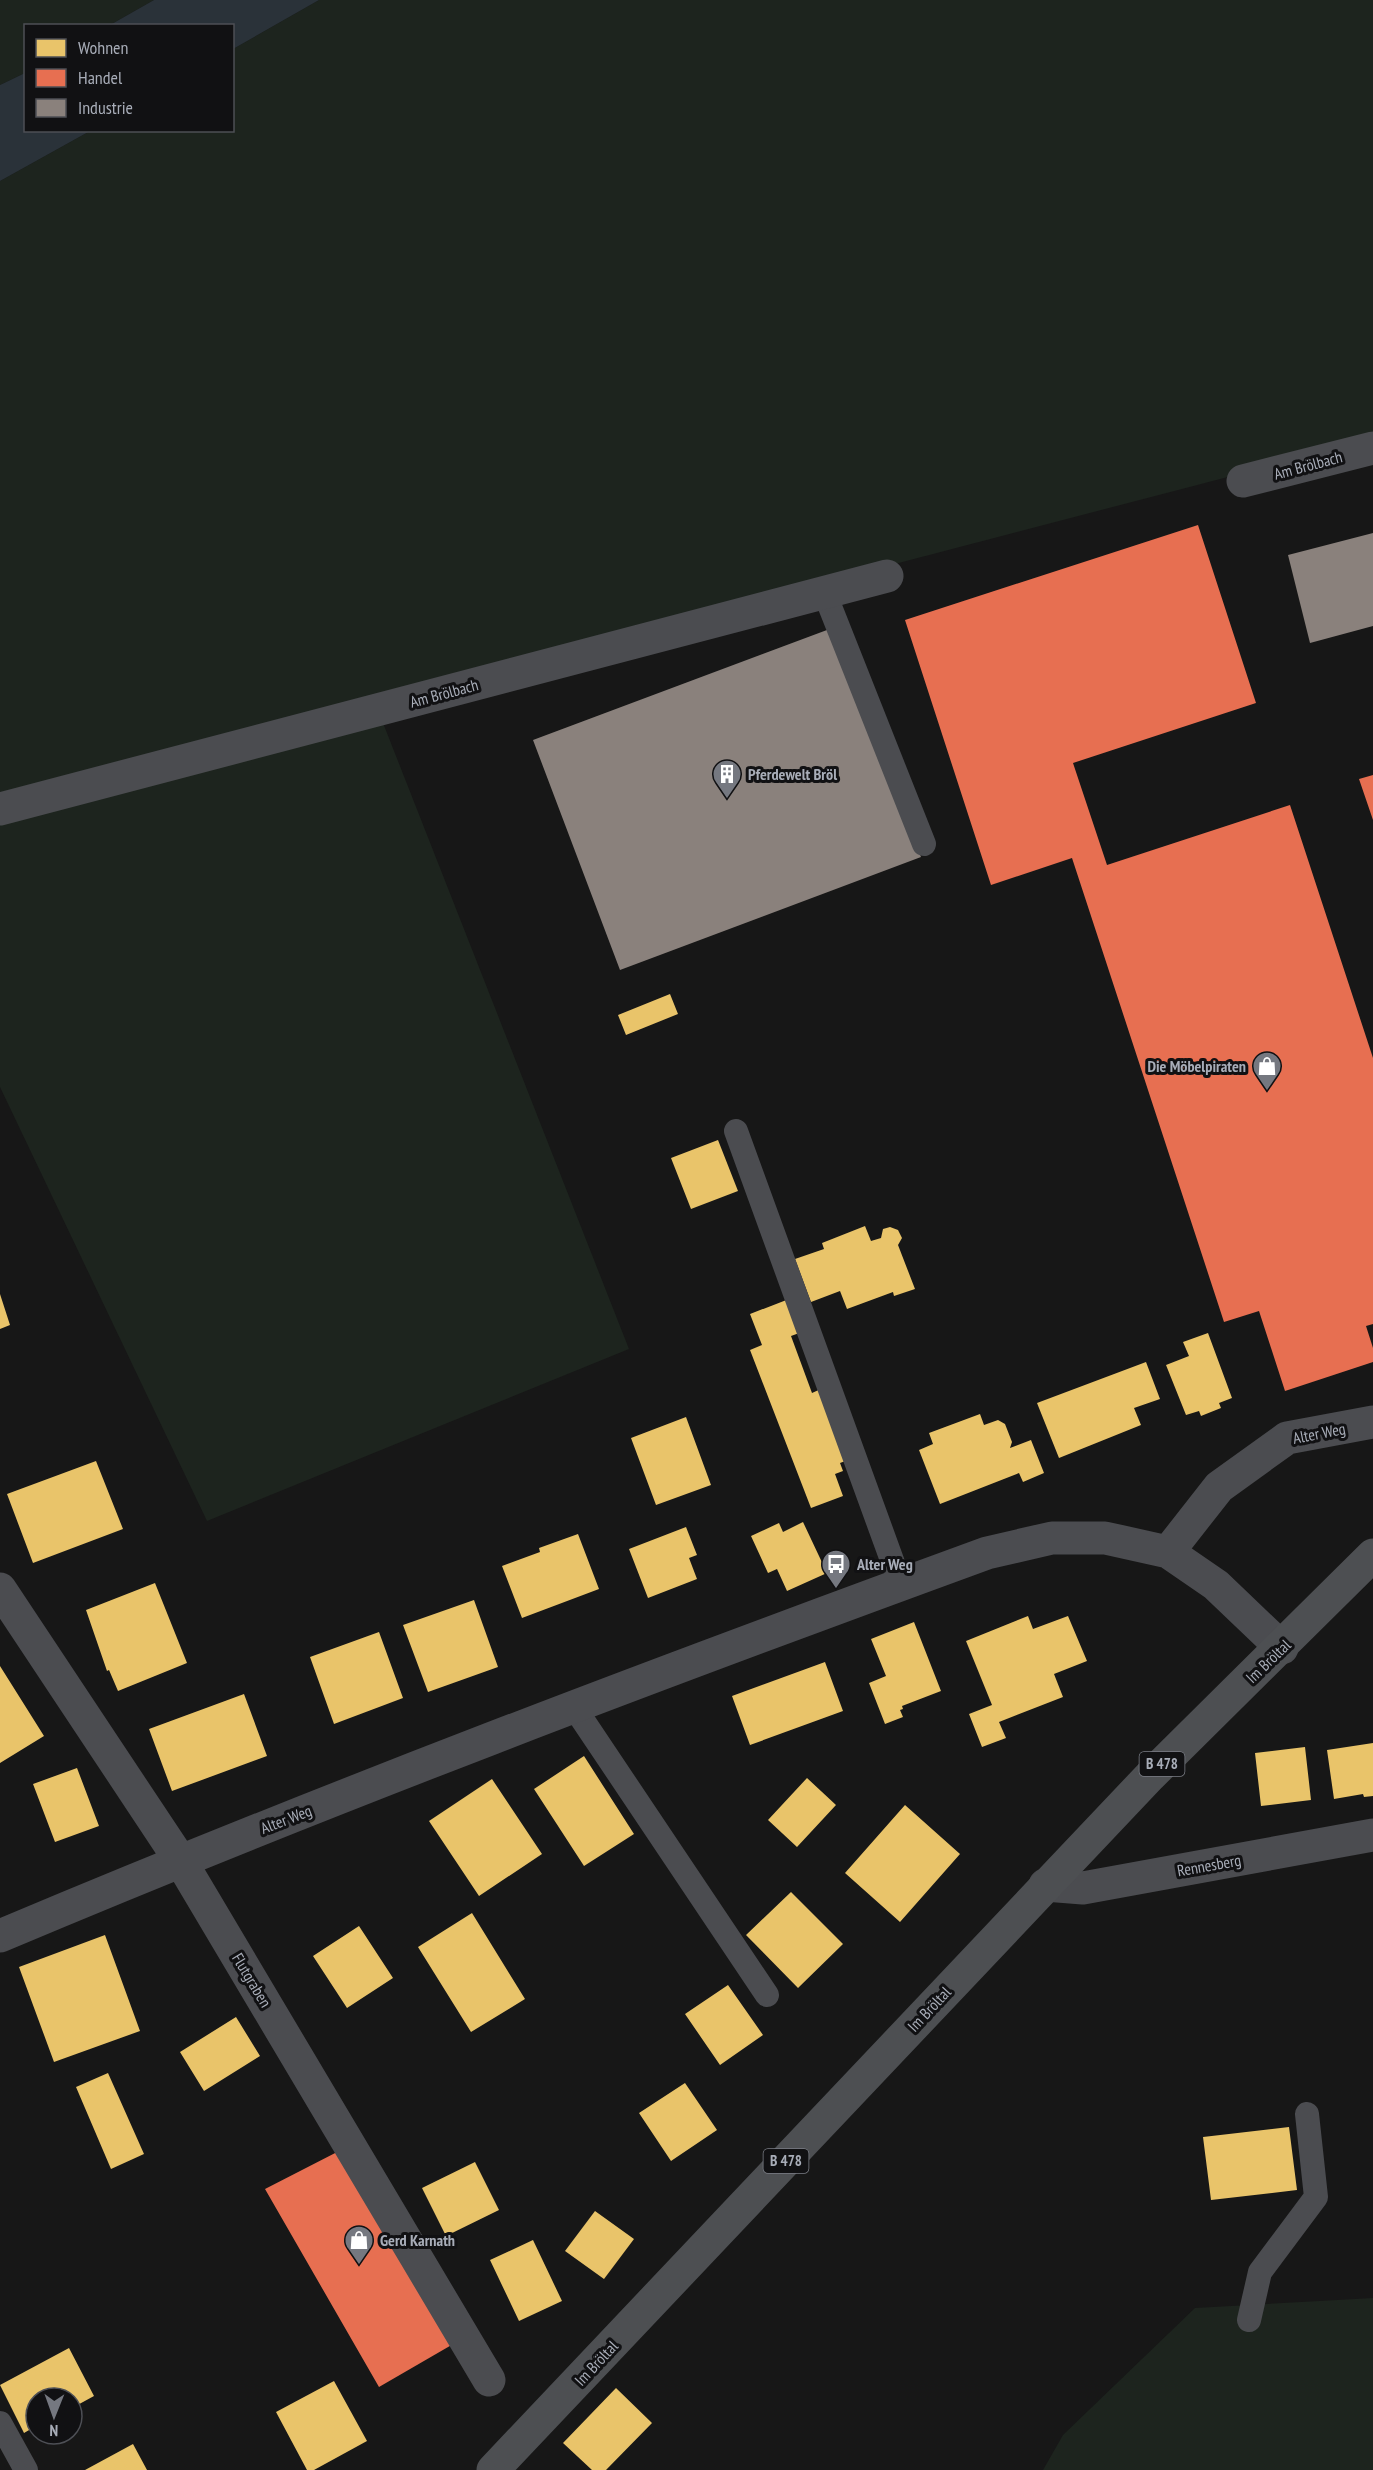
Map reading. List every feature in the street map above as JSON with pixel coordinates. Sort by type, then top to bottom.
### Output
[{"type":"main road","name":"Im Bröltal","points":[[493,2470],[1045,1885],[1150,1776],[1373,1555]]},
{"type":"street","name":"Am Brölbach","points":[[1243,481],[1373,448]]},
{"type":"street","name":"Am Brölbach","points":[[0,810],[887,576]]},
{"type":"street","name":"Alter Weg","points":[[1168,1552],[1219,1487],[1287,1438],[1373,1422]]},
{"type":"street","name":"Alter Weg","points":[[0,1936],[180,1860],[574,1707],[987,1553],[1052,1538],[1105,1538],[1168,1552],[1216,1585],[1282,1647]]},
{"type":"street","name":"Flutgraben","points":[[0,1590],[180,1860],[489,2380]]},
{"type":"street","name":"Rennesberg","points":[[1045,1885],[1083,1888],[1373,1835]]},
{"type":"lane","points":[[825,594],[924,844]]},
{"type":"lane","points":[[736,1131],[901,1585]]},
{"type":"lane","points":[[574,1707],[767,1995]]},
{"type":"lane","points":[[1250,2320],[1260,2272],[1316,2197],[1307,2114]]},
{"type":"lane","points":[[0,2423],[26,2470]]},
{"type":"shaded area","points":[[0,0],[154,0],[112,24],[24,24],[24,73],[0,85]]},
{"type":"shaded area","points":[[154,0],[319,0],[234,48],[234,24],[112,24]]},
{"type":"shaded area","points":[[319,0],[1373,0],[1373,439],[374,700],[629,1349],[207,1521],[0,1087],[0,181],[88,132],[234,132],[234,48]]},
{"type":"shaded area","points":[[24,73],[24,132],[88,132],[0,181],[0,85]]},
{"type":"shaded area","points":[[1373,2298],[1373,2470],[1043,2470],[1063,2435],[1195,2308]]},
{"type":"building: Wohnen","points":[[670,994],[678,1014],[626,1035],[618,1015]]},
{"type":"building: Wohnen","points":[[718,1140],[738,1191],[691,1209],[671,1158]]},
{"type":"building: Wohnen","points":[[865,1226],[871,1241],[881,1238],[883,1229],[890,1227],[898,1230],[902,1238],[898,1245],[915,1289],[894,1296],[893,1292],[847,1309],[840,1291],[811,1302],[795,1259],[824,1249],[822,1243]]},
{"type":"building: Wohnen","points":[[0,1294],[10,1325],[0,1329]]},
{"type":"building: Wohnen","points":[[789,1299],[802,1332],[791,1336],[812,1393],[823,1388],[848,1460],[840,1463],[843,1471],[835,1474],[843,1496],[811,1508],[750,1350],[762,1345],[750,1314]]},
{"type":"building: Wohnen","points":[[1208,1333],[1232,1398],[1219,1403],[1221,1408],[1201,1416],[1199,1411],[1186,1415],[1166,1365],[1189,1356],[1183,1342]]},
{"type":"building: Wohnen","points":[[1146,1362],[1160,1399],[1134,1408],[1141,1425],[1059,1458],[1037,1403]]},
{"type":"building: Wohnen","points":[[980,1414],[984,1425],[998,1420],[1005,1424],[1012,1442],[1010,1448],[1031,1440],[1044,1473],[1023,1482],[1019,1473],[940,1504],[919,1450],[933,1444],[929,1433]]},
{"type":"building: Wohnen","points":[[686,1417],[711,1485],[656,1505],[631,1438]]},
{"type":"building: Wohnen","points":[[96,1461],[123,1529],[33,1563],[7,1494]]},
{"type":"building: Wohnen","points":[[803,1522],[827,1573],[787,1591],[777,1569],[768,1573],[751,1536],[779,1523],[783,1532]]},
{"type":"building: Wohnen","points":[[686,1527],[697,1555],[689,1558],[697,1579],[648,1598],[629,1549]]},
{"type":"building: Wohnen","points":[[578,1534],[599,1589],[522,1618],[502,1566],[540,1552],[539,1548]]},
{"type":"building: Wohnen","points":[[155,1583],[187,1663],[118,1691],[109,1670],[107,1671],[86,1610]]},
{"type":"building: Wohnen","points":[[474,1600],[498,1667],[428,1692],[403,1625]]},
{"type":"building: Wohnen","points":[[1028,1616],[1033,1629],[1068,1616],[1087,1661],[1054,1674],[1063,1697],[999,1722],[1006,1738],[982,1747],[969,1714],[992,1705],[966,1641]]},
{"type":"building: Wohnen","points":[[914,1622],[941,1691],[902,1706],[903,1709],[900,1710],[903,1717],[885,1724],[869,1683],[886,1676],[871,1639]]},
{"type":"building: Wohnen","points":[[379,1632],[403,1698],[334,1724],[310,1657]]},
{"type":"building: Wohnen","points":[[825,1662],[843,1711],[750,1745],[732,1696]]},
{"type":"building: Wohnen","points":[[0,1666],[44,1736],[0,1763]]},
{"type":"building: Wohnen","points":[[244,1694],[267,1756],[172,1791],[149,1729]]},
{"type":"building: Wohnen","points":[[1373,1743],[1373,1796],[1364,1797],[1363,1794],[1334,1799],[1327,1750]]},
{"type":"building: Wohnen","points":[[1305,1747],[1311,1800],[1261,1806],[1255,1753]]},
{"type":"building: Wohnen","points":[[584,1756],[634,1834],[584,1866],[534,1789]]},
{"type":"building: Wohnen","points":[[77,1768],[99,1826],[55,1842],[33,1784]]},
{"type":"building: Wohnen","points":[[807,1778],[836,1805],[797,1847],[768,1820]]},
{"type":"building: Wohnen","points":[[492,1779],[542,1854],[479,1896],[429,1821]]},
{"type":"building: Wohnen","points":[[905,1805],[960,1854],[900,1922],[845,1873]]},
{"type":"building: Wohnen","points":[[791,1892],[843,1944],[798,1988],[746,1935]]},
{"type":"building: Wohnen","points":[[472,1913],[525,1999],[471,2032],[418,1947]]},
{"type":"building: Wohnen","points":[[359,1926],[393,1978],[347,2008],[313,1956]]},
{"type":"building: Wohnen","points":[[105,1935],[140,2031],[54,2062],[19,1967]]},
{"type":"building: Wohnen","points":[[728,1985],[763,2035],[720,2065],[685,2014]]},
{"type":"building: Wohnen","points":[[236,2017],[260,2056],[204,2091],[180,2052]]},
{"type":"building: Wohnen","points":[[108,2073],[144,2154],[111,2169],[76,2087]]},
{"type":"building: Wohnen","points":[[685,2083],[717,2130],[671,2161],[639,2113]]},
{"type":"building: Wohnen","points":[[1289,2127],[1297,2190],[1211,2200],[1203,2137]]},
{"type":"building: Wohnen","points":[[475,2162],[499,2210],[446,2236],[422,2188]]},
{"type":"building: Wohnen","points":[[595,2211],[634,2239],[604,2279],[565,2251]]},
{"type":"building: Wohnen","points":[[533,2240],[562,2301],[519,2321],[490,2260]]},
{"type":"building: Wohnen","points":[[69,2348],[94,2396],[84,2401],[84,2386],[24,2386],[24,2433],[0,2385]]},
{"type":"building: Wohnen","points":[[334,2381],[367,2441],[314,2470],[307,2470],[276,2412]]},
{"type":"building: Wohnen","points":[[616,2388],[652,2423],[606,2470],[592,2470],[563,2443]]},
{"type":"building: Wohnen","points":[[133,2444],[147,2470],[85,2470]]},
{"type":"building: Handel","points":[[1198,525],[1256,703],[1073,763],[1107,865],[1290,805],[1373,1058],[1373,1324],[1366,1326],[1373,1348],[1373,1362],[1285,1391],[1259,1311],[1224,1322],[1072,858],[991,885],[905,620]]},
{"type":"building: Handel","points":[[1373,775],[1373,820],[1359,779]]},
{"type":"building: Handel","name":"Gerd Karnath","points":[[341,2150],[455,2343],[379,2387],[265,2189]]},
{"type":"building: Industrie","points":[[1373,533],[1373,626],[1310,643],[1288,555]]},
{"type":"building: Industrie","name":"Pferdewelt Bröl","points":[[835,627],[921,857],[620,970],[533,740]]},
{"type":"place","name":"Pferdewelt Bröl","points":[[727,800]]},
{"type":"place","name":"Die Möbelpiraten","points":[[1267,1092]]},
{"type":"place","name":"Alter Weg","points":[[836,1590]]},
{"type":"place","name":"Gerd Karnath","points":[[359,2266]]}]
